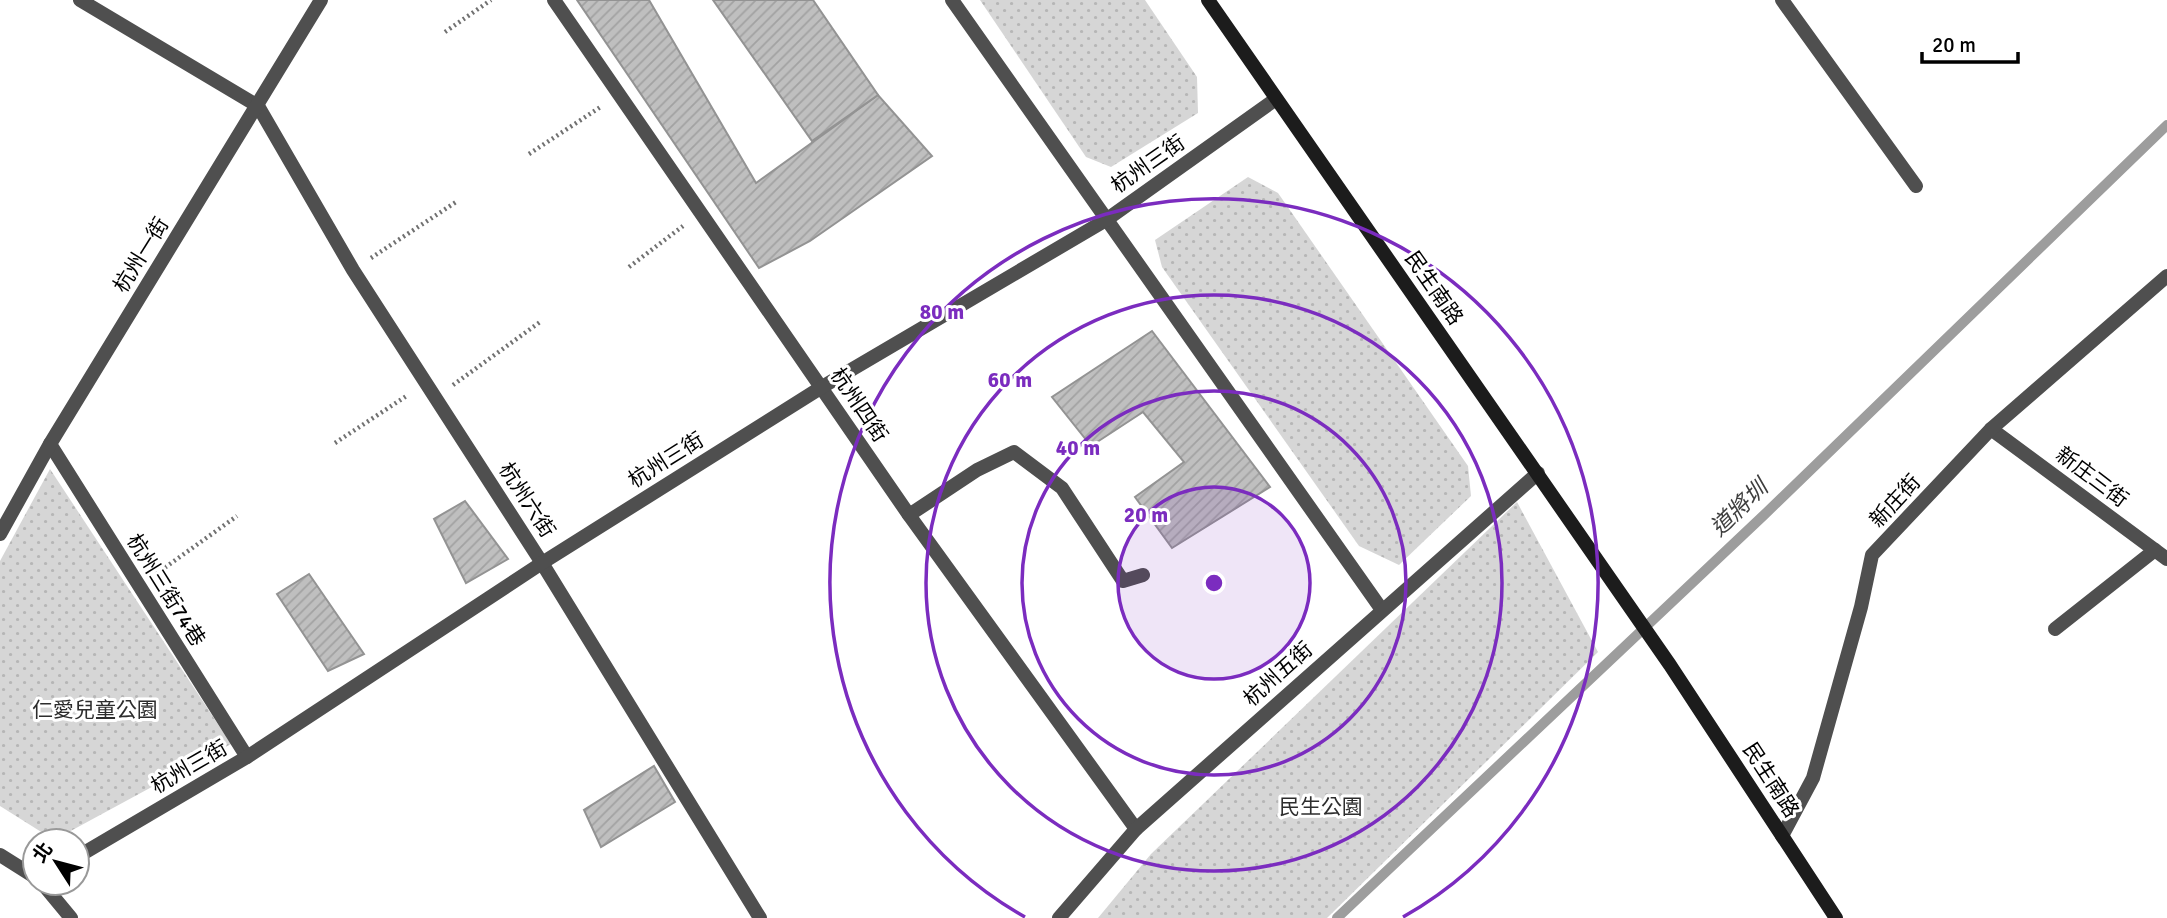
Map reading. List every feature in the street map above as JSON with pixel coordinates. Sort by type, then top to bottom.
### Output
[{"type":"main road","name":"民生南路","points":[[1208,0],[1670,665],[1836,918]]},
{"type":"street","points":[[80,0],[258,106]]},
{"type":"street","name":"杭州一街","points":[[0,534],[50,444],[321,0]]},
{"type":"street","name":"杭州四街","points":[[554,0],[909,515],[1136,829]]},
{"type":"street","points":[[952,0],[1382,610]]},
{"type":"street","points":[[1783,0],[1916,186]]},
{"type":"street","name":"杭州三街","points":[[91,849],[247,757],[542,563],[822,387],[1106,220],[1276,99]]},
{"type":"street","name":"杭州六街","points":[[258,106],[353,270],[542,563],[760,918]]},
{"type":"street","name":"新庄街","points":[[1782,836],[1813,778],[1861,607],[1872,555],[1991,429],[2166,277]]},
{"type":"street","name":"新庄三街","points":[[1991,429],[2167,559]]},
{"type":"street","name":"杭州三街74巷","points":[[50,444],[247,757]]},
{"type":"street","points":[[909,515],[977,470],[1014,452],[1062,488],[1123,581],[1143,575]]},
{"type":"street","name":"杭州五街","points":[[1059,918],[1136,829],[1538,473]]},
{"type":"street","points":[[2055,629],[2155,550]]},
{"type":"street","points":[[0,855],[21,868]]},
{"type":"street","points":[[54,897],[71,918]]},
{"type":"path","points":[[445,32],[491,0]]},
{"type":"path","points":[[529,154],[618,96]]},
{"type":"path","points":[[353,270],[456,202]]},
{"type":"path","points":[[629,267],[701,213]]},
{"type":"path","points":[[435,397],[540,322]]},
{"type":"path","points":[[335,443],[426,383]]},
{"type":"path","points":[[139,586],[237,516]]},
{"type":"green space","points":[[980,0],[1145,0],[1197,77],[1198,113],[1111,167],[1086,157]]},
{"type":"green space","points":[[1248,177],[1278,193],[1468,466],[1471,496],[1399,565],[1359,546],[1162,267],[1155,240]]},
{"type":"green space","name":"仁愛兒童公園","points":[[50,469],[231,744],[78,827],[33,827],[0,806],[0,561]]},
{"type":"green space","name":"民生公園","points":[[1517,502],[1598,652],[1327,918],[1098,918],[1151,854]]},
{"type":"building","points":[[577,0],[649,0],[756,183],[878,95],[932,156],[810,241],[759,268]]},
{"type":"building","points":[[713,0],[813,0],[878,95],[812,141]]},
{"type":"building","points":[[1152,331],[1270,487],[1172,548],[1135,497],[1184,462],[1143,412],[1091,446],[1052,397]]},
{"type":"building","points":[[465,501],[508,559],[466,583],[434,519]]},
{"type":"building","points":[[309,574],[364,654],[328,671],[277,594]]},
{"type":"building","points":[[654,766],[675,802],[601,847],[584,810]]},
{"type":"waterway","name":"道將圳","points":[[1337,918],[1764,515],[2167,125]]}]
